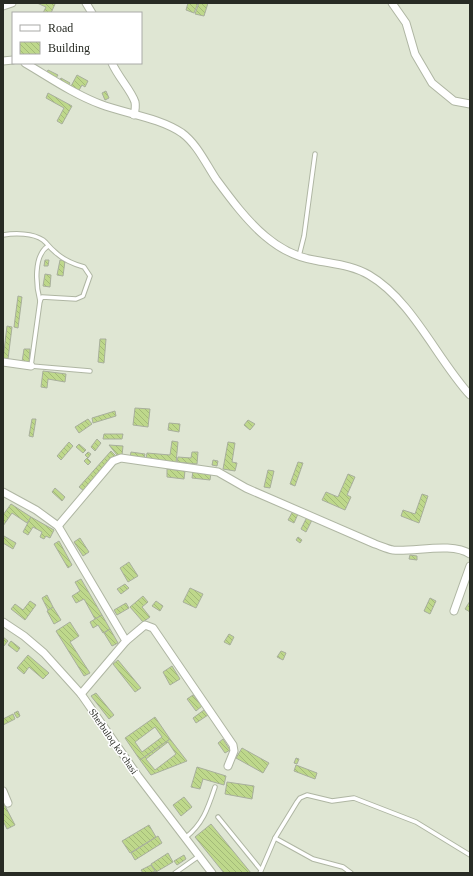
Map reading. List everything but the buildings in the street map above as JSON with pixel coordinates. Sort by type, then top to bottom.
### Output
[{"type":"street","points":[[3,6],[12,3]]},
{"type":"street","points":[[86,3],[91,12]]},
{"type":"street","points":[[392,3],[406,23],[415,54],[432,83],[454,101],[470,104]]},
{"type":"street","points":[[27,64],[89,100],[166,124],[189,139],[217,180],[256,228],[275,243],[299,256],[364,272],[378,281],[407,310],[457,380],[470,395]]},
{"type":"street","points":[[112,64],[134,100],[136,106],[134,115]]},
{"type":"street","points":[[3,362],[31,366]]},
{"type":"street","points":[[58,526],[113,461],[121,458],[218,472],[246,488],[392,550],[450,549],[464,550],[470,554]]},
{"type":"street","points":[[3,492],[36,510],[58,526],[126,640]]},
{"type":"street","points":[[454,611],[470,566]]},
{"type":"street","name":"Sherbuloq koʻchasi","points":[[3,622],[24,636],[44,653],[82,694],[138,776],[212,873]]},
{"type":"street","points":[[82,694],[126,640],[145,625],[152,628],[233,745],[234,752],[228,766]]},
{"type":"street","points":[[3,791],[8,803]]},
{"type":"lane","points":[[299,256],[304,236],[316,154]]},
{"type":"lane","points":[[3,235],[13,234],[34,236],[44,240],[55,253],[73,264],[84,267],[90,276],[83,296],[76,299],[42,297],[40,301]]},
{"type":"lane","points":[[48,246],[44,249],[40,257],[37,273],[37,291],[40,301],[31,366],[90,371]]},
{"type":"lane","points":[[185,838],[196,829],[206,813],[216,787]]},
{"type":"lane","points":[[218,818],[261,872],[275,838],[297,802],[303,796],[311,795],[332,801],[352,798],[407,818],[470,855]]},
{"type":"lane","points":[[275,838],[313,859],[343,867],[351,873]]},
{"type":"lane","points":[[175,873],[199,856]]}]
